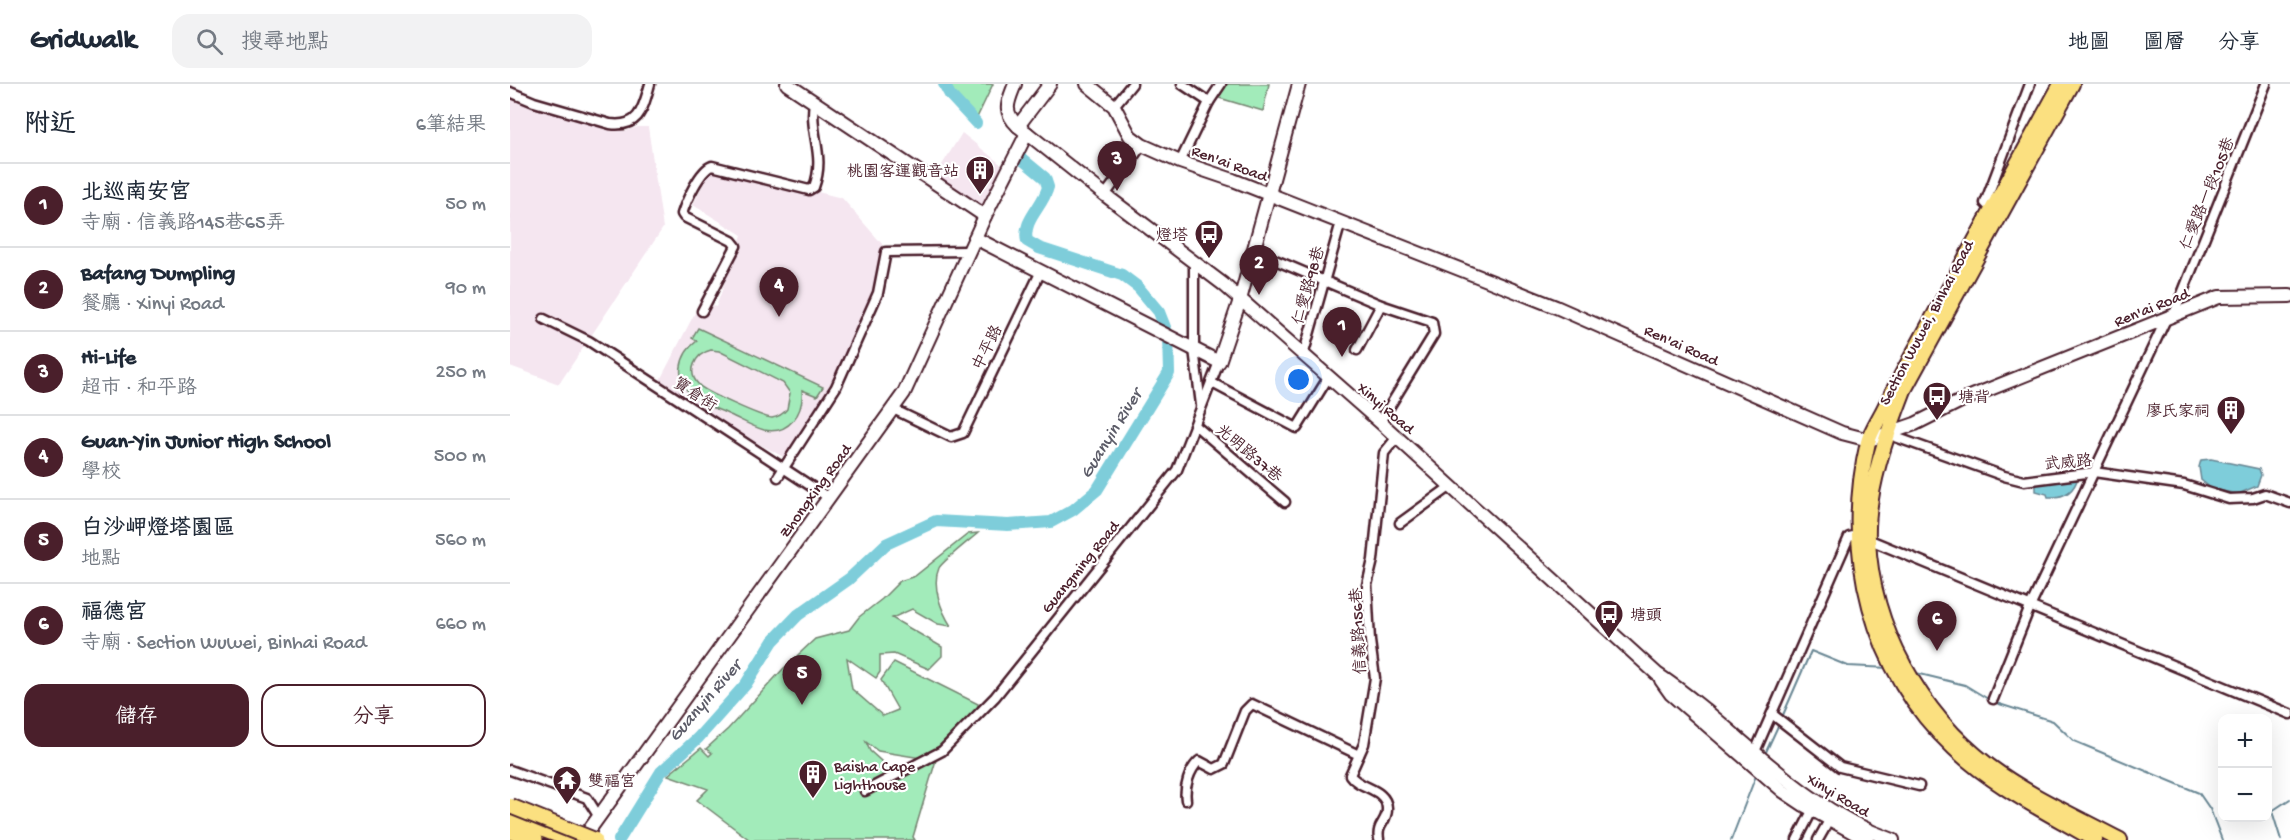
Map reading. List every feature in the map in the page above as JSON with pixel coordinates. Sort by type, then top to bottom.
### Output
[{"type":"highway","points":[[510,817],[573,840]]},
{"type":"highway","points":[[510,831],[536,840]]},
{"type":"main road","name":"Section Wuwei, Binhai Road","points":[[2061,84],[1896,385],[1869,440],[1863,537],[1864,588],[1892,665],[1901,684],[1925,718],[1970,762],[2007,790],[2088,838]]},
{"type":"main road","name":"Section Wuwei, Binhai Road","points":[[2072,84],[1904,390],[1887,434],[1863,537],[1878,597],[1893,643],[1919,691],[1947,728],[1988,765],[2010,780],[2120,840]]},
{"type":"main road","points":[[510,806],[595,840]]},
{"type":"street","points":[[510,92],[577,115],[623,126],[634,121],[642,109],[651,84]]},
{"type":"street","points":[[787,84],[985,216]]},
{"type":"street","points":[[1015,84],[1008,102],[1008,111],[1011,119],[1022,129]]},
{"type":"street","name":"Zhongxing Road","points":[[582,840],[904,393],[1022,129],[1050,84]]},
{"type":"street","name":"Ren'ai Road","points":[[1087,84],[1114,106],[1130,136],[1142,145],[1180,162],[1269,194],[1557,307],[1842,434],[1869,440],[1915,424],[1965,399],[2219,297],[2290,296]]},
{"type":"street","points":[[1114,106],[1132,84]]},
{"type":"street","points":[[1182,84],[1209,102]]},
{"type":"street","points":[[1180,162],[1209,102],[1221,84]]},
{"type":"street","name":"Guangming Road","points":[[865,791],[942,752],[972,722],[1177,470],[1196,426],[1240,300],[1299,84]]},
{"type":"street","points":[[1992,210],[1985,203],[2031,84]]},
{"type":"street","name":"仁愛路一段105巷","points":[[1993,699],[2030,607],[2171,315],[2266,84]]},
{"type":"street","points":[[702,311],[736,246],[732,241],[684,217],[682,214],[685,205],[706,169],[712,166],[809,190],[814,187],[820,161],[812,118],[814,103]]},
{"type":"street","name":"Xinyi Road","points":[[1022,129],[1240,300],[1397,437],[1768,772],[1868,840]]},
{"type":"street","points":[[1105,195],[1142,145]]},
{"type":"street","name":"仁愛路98巷","points":[[1303,356],[1341,222]]},
{"type":"street","points":[[975,238],[1219,362]]},
{"type":"street","points":[[1254,250],[1380,305],[1432,322],[1434,334],[1380,422]]},
{"type":"street","points":[[778,477],[836,387],[878,293],[886,252],[969,251]]},
{"type":"street","points":[[1194,262],[1189,347],[1202,407]]},
{"type":"street","name":"中平路","points":[[893,409],[951,437],[963,433],[1041,271]]},
{"type":"street","points":[[1357,350],[1380,305]]},
{"type":"street","name":"寶倉街","points":[[544,319],[589,341],[829,498]]},
{"type":"street","points":[[1214,384],[1298,428],[1328,378]]},
{"type":"street","name":"光明路37巷","points":[[1196,426],[1285,502]]},
{"type":"street","name":"武威路","points":[[1887,434],[2024,481],[2094,472],[2184,485],[2229,500],[2253,498],[2265,494],[2290,503]]},
{"type":"street","name":"信義路156巷","points":[[1379,839],[1379,826],[1386,815],[1386,801],[1381,795],[1351,777],[1350,773],[1359,754],[1369,720],[1375,678],[1370,641],[1367,585],[1373,560],[1384,453],[1397,437]]},
{"type":"street","points":[[1400,523],[1451,486]]},
{"type":"street","points":[[1755,759],[1772,714],[1849,537],[1863,537],[2290,714]]},
{"type":"street","points":[[1186,800],[1185,792],[1195,765],[1198,761],[1214,769],[1224,764],[1245,711],[1252,704],[1359,754]]},
{"type":"street","points":[[1772,714],[1840,767],[1919,786]]},
{"type":"street","points":[[510,770],[587,798],[599,817]]},
{"type":"street","points":[[1797,840],[1815,806]]},
{"type":"street","points":[[1818,840],[1831,816]]},
{"type":"street","name":"Xinyi Road","points":[[1831,816],[1893,840]]},
{"type":"shaded area","points":[[510,98],[532,107],[613,129],[625,131],[648,127],[663,228],[559,384],[510,366]]},
{"type":"shaded area","name":"桃園客運觀音站","points":[[962,133],[1003,166],[982,205],[935,176]]},
{"type":"shaded area","points":[[712,166],[842,198],[883,245],[881,263],[840,387],[793,462],[750,439],[659,382],[700,303],[716,307],[742,235],[693,205]]},
{"type":"green space","points":[[944,84],[993,84],[975,122],[950,95]]},
{"type":"green space","points":[[1225,84],[1269,84],[1263,111],[1216,97]]},
{"type":"green space","points":[[698,328],[823,387],[817,396],[802,390],[800,407],[788,426],[773,431],[760,429],[706,404],[687,390],[681,376],[681,368],[686,353],[697,341],[692,338]],"holes":[[[719,351],[783,383],[790,393],[787,409],[776,417],[767,417],[723,399],[699,385],[693,375],[694,364],[705,352]]]},
{"type":"green space","points":[[978,533],[939,568],[937,591],[944,614],[951,626],[938,624],[912,609],[892,618],[942,647],[942,656],[929,669],[894,654],[880,655],[880,672],[876,678],[847,658],[852,689],[883,716],[898,710],[881,680],[894,662],[978,704],[977,711],[941,748],[921,758],[878,751],[866,742],[870,751],[881,761],[891,784],[891,780],[936,760],[913,837],[915,840],[750,840],[697,800],[708,789],[668,775],[701,748],[709,756],[712,753],[706,749],[815,639],[849,630],[859,617],[900,581],[915,576],[968,534]]},
{"type":"water","points":[[2211,459],[2259,469],[2261,475],[2257,486],[2238,494],[2212,489],[2201,480],[2199,467],[2201,460]]},
{"type":"water","points":[[2078,477],[2071,491],[2058,497],[2048,497],[2047,494],[2036,491],[2036,482]]},
{"type":"waterway","name":"Guanyin River","points":[[944,84],[950,95],[976,123]]},
{"type":"waterway","name":"Guanyin River","points":[[619,840],[661,772],[698,738],[746,684],[773,641],[798,615],[849,579],[886,544],[936,521],[1008,525],[1051,522],[1073,510],[1097,490],[1169,373],[1168,335],[1159,312],[1138,287],[1122,275],[1039,248],[1027,241],[1027,227],[1048,187],[1045,178],[1022,159]]},
{"type":"waterway","points":[[1783,715],[1811,651],[1848,666],[1889,668]]},
{"type":"waterway","points":[[1916,673],[1965,685],[1993,702],[2053,721],[2074,741],[2199,793],[2210,809],[2222,840]]},
{"type":"waterway","points":[[1765,754],[1778,726]]},
{"type":"waterway","points":[[1731,840],[1757,773]]},
{"type":"waterway","points":[[2281,840],[2272,811],[2290,799]]},
{"type":"place","name":"Hi-Life","points":[[1117,191]]},
{"type":"place","name":"桃園客運觀音站","points":[[980,196]]},
{"type":"place","name":"燈塔","points":[[1209,260]]},
{"type":"place","name":"Bafang Dumpling","points":[[1259,295]]},
{"type":"place","name":"Guan-Yin Junior High School","points":[[779,317]]},
{"type":"place","name":"北巡南安宮","points":[[1342,357]]},
{"type":"place","name":"塘背","points":[[1937,422]]},
{"type":"place","name":"廖氏家祠","points":[[2231,436]]},
{"type":"place","name":"塘頭","points":[[1609,640]]},
{"type":"place","name":"福德宮","points":[[1937,651]]},
{"type":"place","name":"白沙岬燈塔園區","points":[[802,705]]},
{"type":"place","name":"Baisha Cape Lighthouse","points":[[813,800]]},
{"type":"place","name":"雙福宮","points":[[567,806]]}]
